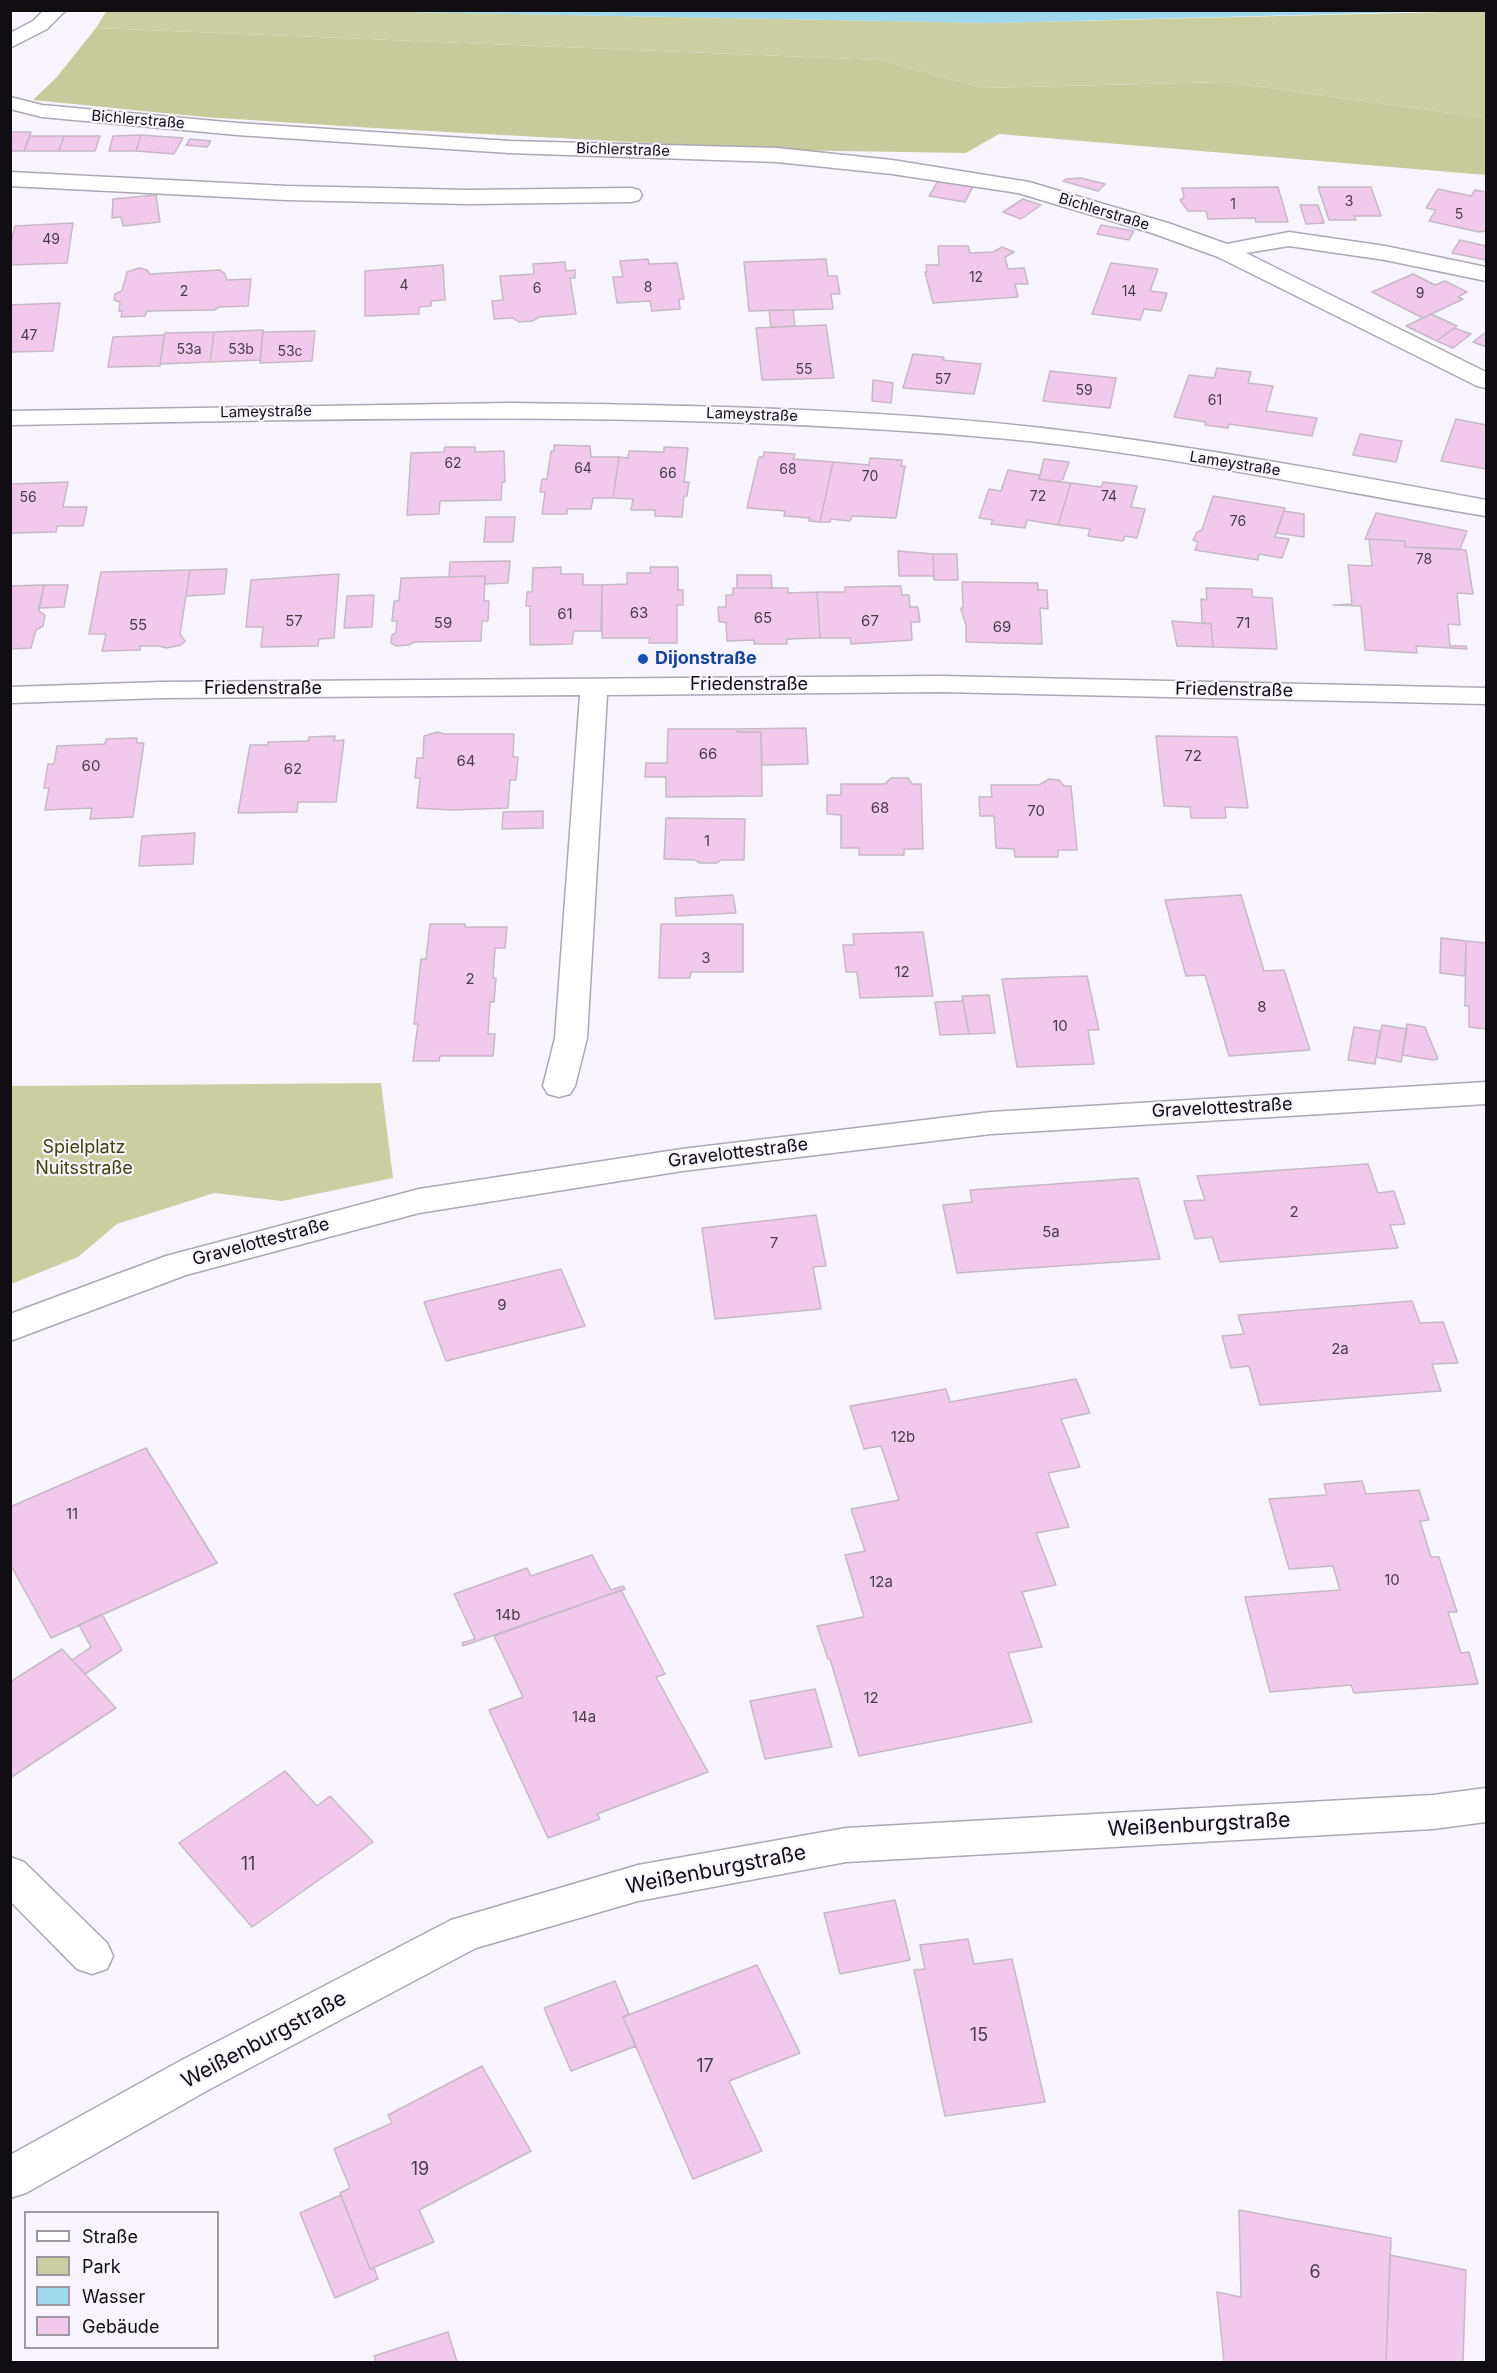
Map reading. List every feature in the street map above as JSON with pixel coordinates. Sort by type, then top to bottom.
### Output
[{"type":"street","points":[[10,42],[40,26],[56,10]]},
{"type":"street","name":"Bichlerstraße","points":[[10,103],[42,111],[237,129],[509,147],[777,155],[892,167],[1021,187],[1160,228],[1226,252],[1486,381]]},
{"type":"street","points":[[10,179],[332,194],[469,197],[631,195]]},
{"type":"street","points":[[1226,252],[1245,246],[1289,239],[1385,253],[1486,274]]},
{"type":"street","name":"Lameystraße","points":[[10,418],[323,411],[623,411],[764,415],[885,422],[1009,432],[1112,444],[1346,482],[1486,508]]},
{"type":"street","name":"Friedenstraße","points":[[10,695],[162,690],[941,684],[1486,696]]},
{"type":"street","points":[[559,1086],[571,1038],[594,686]]},
{"type":"street","name":"Gravelottestraße","points":[[10,1328],[178,1265],[419,1201],[682,1160],[991,1123],[1486,1093]]},
{"type":"street","name":"Weißenburgstraße","points":[[10,2178],[195,2075],[466,1933],[638,1883],[846,1845],[1433,1812],[1486,1805]]},
{"type":"street","points":[[10,1874],[92,1956]]},
{"type":"green space","points":[[107,10],[351,11],[993,23],[1486,11],[1486,118],[1224,82],[983,88],[880,60],[96,28]]},
{"type":"green space","points":[[96,28],[880,60],[983,88],[1224,82],[1486,118],[1486,175],[999,134],[966,153],[778,150],[204,117],[33,100],[56,78]]},
{"type":"green space","name":"Spielplatz Nuitsstraße","points":[[381,1083],[393,1178],[282,1201],[214,1193],[117,1224],[78,1257],[11,1284],[11,1086]]},
{"type":"water","points":[[351,10],[1486,10],[993,23],[351,11]]},
{"type":"building","points":[[10,132],[31,132],[24,151],[10,151]]},
{"type":"building","points":[[141,135],[183,138],[174,154],[136,151]]},
{"type":"building","points":[[141,135],[136,151],[109,151],[113,136]]},
{"type":"building","points":[[30,136],[64,136],[59,151],[24,151]]},
{"type":"building","points":[[64,136],[100,136],[95,151],[59,151]]},
{"type":"building","points":[[190,139],[211,141],[207,147],[186,145]]},
{"type":"building","points":[[1081,178],[1105,184],[1098,191],[1063,181]]},
{"type":"building","points":[[938,181],[973,186],[965,202],[929,196]]},
{"type":"building","points":[[1278,187],[1288,222],[1256,222],[1255,218],[1208,219],[1206,211],[1188,211],[1180,200],[1184,198],[1182,188]]},
{"type":"building","points":[[1318,187],[1371,187],[1381,216],[1354,216],[1356,220],[1329,220]]},
{"type":"building","points":[[1438,189],[1471,196],[1475,190],[1486,192],[1486,231],[1479,232],[1429,221],[1436,210],[1426,208]]},
{"type":"building","points":[[156,195],[160,222],[123,226],[121,217],[112,218],[113,199]]},
{"type":"building","points":[[1023,199],[1041,205],[1021,219],[1003,212]]},
{"type":"building","points":[[1300,205],[1318,205],[1324,223],[1306,224]]},
{"type":"building","points":[[73,223],[67,263],[10,265],[10,247],[15,226]]},
{"type":"building","points":[[1101,225],[1134,231],[1129,240],[1097,234]]},
{"type":"building","points":[[1460,240],[1486,246],[1486,260],[1452,253]]},
{"type":"building","points":[[938,246],[968,246],[970,253],[993,252],[1002,247],[1014,252],[1005,257],[1008,269],[1024,268],[1028,284],[1015,284],[1018,297],[933,303],[925,272],[927,272],[926,265],[939,265]]},
{"type":"building","points":[[648,259],[649,264],[677,263],[684,299],[679,299],[680,309],[652,311],[650,301],[617,303],[613,277],[623,277],[620,261]]},
{"type":"building","points":[[826,259],[828,276],[837,276],[840,294],[831,294],[833,309],[749,311],[744,262]]},
{"type":"building","points":[[565,262],[566,271],[575,270],[575,278],[570,278],[576,314],[539,317],[533,321],[519,322],[513,318],[494,319],[492,301],[503,300],[500,276],[534,274],[533,264]]},
{"type":"building","points":[[1111,263],[1158,269],[1150,291],[1167,293],[1161,311],[1144,309],[1140,320],[1092,314]]},
{"type":"building","points":[[443,265],[445,300],[431,301],[431,306],[419,307],[419,314],[365,316],[365,271]]},
{"type":"building","points":[[139,268],[147,270],[150,274],[220,270],[225,274],[227,280],[251,279],[248,306],[219,307],[214,310],[147,311],[145,316],[121,317],[120,302],[114,300],[115,294],[122,291],[127,272]]},
{"type":"building","points":[[1413,274],[1435,285],[1445,281],[1467,292],[1458,297],[1463,299],[1423,318],[1372,292]]},
{"type":"building","points":[[60,303],[53,351],[10,352],[10,305]]},
{"type":"building","points":[[769,310],[793,310],[795,326],[771,327]]},
{"type":"building","points":[[1431,314],[1457,326],[1437,341],[1406,326]]},
{"type":"building","points":[[826,325],[834,378],[762,380],[756,328]]},
{"type":"building","points":[[1454,328],[1471,334],[1453,348],[1437,341]]},
{"type":"building","points":[[263,330],[260,360],[210,362],[214,332]]},
{"type":"building","points":[[315,331],[312,361],[260,363],[263,332]]},
{"type":"building","points":[[214,332],[210,362],[160,364],[165,333]]},
{"type":"building","points":[[1486,332],[1486,347],[1473,342]]},
{"type":"building","points":[[164,335],[160,366],[108,367],[113,337]]},
{"type":"building","points":[[913,354],[981,364],[974,394],[903,388]]},
{"type":"building","points":[[1217,368],[1251,372],[1248,383],[1273,386],[1266,411],[1317,418],[1312,436],[1229,424],[1228,428],[1205,425],[1206,422],[1174,417],[1189,375],[1214,378]]},
{"type":"building","points":[[1050,371],[1116,378],[1110,408],[1043,401]]},
{"type":"building","points":[[873,380],[893,383],[891,403],[872,401]]},
{"type":"building","points":[[1456,419],[1486,425],[1486,469],[1441,461]]},
{"type":"building","points":[[1360,434],[1402,441],[1396,462],[1353,455]]},
{"type":"building","points":[[554,445],[590,446],[591,457],[619,457],[613,498],[593,498],[591,509],[567,509],[567,514],[542,514],[545,492],[540,492],[542,479],[547,479]]},
{"type":"building","points":[[445,447],[475,447],[475,452],[504,451],[505,482],[502,482],[501,500],[440,501],[439,514],[407,515],[411,453],[444,452]]},
{"type":"building","points":[[664,447],[688,448],[684,482],[689,482],[687,496],[684,496],[682,517],[655,516],[655,510],[631,510],[633,499],[613,498],[619,457],[628,458],[629,451],[664,452]]},
{"type":"building","points":[[764,452],[795,454],[793,459],[833,462],[820,522],[809,521],[810,518],[784,516],[785,511],[747,508],[759,457],[763,457]]},
{"type":"building","points":[[870,458],[902,460],[901,466],[905,466],[896,518],[852,516],[850,521],[831,519],[830,522],[820,522],[833,462],[869,465]]},
{"type":"building","points":[[1044,459],[1069,462],[1063,479],[1059,482],[1039,479]]},
{"type":"building","points":[[1008,470],[1040,475],[1039,479],[1071,483],[1058,525],[1027,520],[1025,528],[991,524],[993,520],[979,518],[989,489],[1001,491]]},
{"type":"building","points":[[68,482],[63,507],[87,507],[83,526],[57,526],[56,532],[10,533],[10,484]]},
{"type":"building","points":[[1103,482],[1137,486],[1131,507],[1145,509],[1137,538],[1125,536],[1123,541],[1088,536],[1090,529],[1058,525],[1071,483],[1101,487]]},
{"type":"building","points":[[1213,496],[1285,508],[1275,537],[1289,539],[1282,558],[1259,554],[1258,560],[1195,550],[1198,542],[1193,540],[1197,532],[1202,530]]},
{"type":"building","points":[[1284,511],[1304,514],[1304,537],[1276,533]]},
{"type":"building","points":[[1376,513],[1467,531],[1460,549],[1405,547],[1405,541],[1365,539]]},
{"type":"building","points":[[486,517],[515,517],[513,542],[484,542]]},
{"type":"building","points":[[1369,539],[1405,541],[1405,547],[1466,550],[1473,594],[1457,593],[1460,625],[1448,624],[1450,646],[1466,646],[1467,649],[1416,646],[1417,653],[1365,650],[1361,606],[1333,605],[1352,604],[1348,565],[1372,566]]},
{"type":"building","points":[[898,551],[933,554],[934,576],[899,576]]},
{"type":"building","points":[[933,554],[957,554],[958,580],[934,580]]},
{"type":"building","points":[[510,561],[508,583],[485,584],[485,576],[449,577],[450,562]]},
{"type":"building","points":[[561,567],[561,574],[583,574],[583,585],[602,585],[601,631],[574,631],[572,644],[530,645],[530,606],[526,606],[527,592],[532,592],[533,568]]},
{"type":"building","points":[[650,567],[678,567],[678,590],[683,590],[683,605],[677,605],[677,643],[649,643],[650,638],[602,638],[602,585],[627,584],[627,573],[651,573]]},
{"type":"building","points":[[227,569],[224,594],[186,596],[190,570]]},
{"type":"building","points":[[190,570],[180,634],[185,641],[181,645],[167,648],[140,646],[140,650],[102,651],[106,634],[89,634],[101,572]]},
{"type":"building","points":[[339,574],[334,638],[319,639],[318,646],[261,647],[263,627],[246,627],[251,580]]},
{"type":"building","points":[[737,575],[771,575],[772,588],[737,588]]},
{"type":"building","points":[[485,576],[484,601],[489,601],[488,621],[482,621],[481,641],[414,642],[409,645],[396,646],[391,643],[392,635],[396,633],[397,621],[392,621],[394,601],[399,601],[401,578]]},
{"type":"building","points":[[962,582],[1038,583],[1038,590],[1047,590],[1048,609],[1040,608],[1042,644],[966,642],[966,626],[961,609],[963,606]]},
{"type":"building","points":[[44,585],[39,611],[45,615],[43,626],[36,630],[31,648],[10,649],[10,586]]},
{"type":"building","points":[[44,585],[68,585],[64,607],[39,608]]},
{"type":"building","points":[[901,586],[902,595],[909,595],[910,607],[918,607],[920,622],[911,622],[912,640],[851,644],[850,638],[820,638],[817,592],[845,592],[845,587]]},
{"type":"building","points":[[733,588],[788,588],[788,593],[817,592],[820,638],[787,639],[787,644],[754,644],[754,640],[727,641],[726,622],[719,622],[718,607],[726,607],[726,595],[733,595]]},
{"type":"building","points":[[1206,588],[1252,589],[1252,597],[1272,598],[1277,649],[1213,647],[1211,624],[1202,622],[1201,599],[1207,600]]},
{"type":"building","points":[[374,595],[372,627],[344,628],[347,596]]},
{"type":"building","points":[[1172,621],[1211,624],[1213,647],[1177,646]]},
{"type":"building","points":[[806,728],[808,764],[762,765],[761,732],[737,732],[737,729]]},
{"type":"building","points":[[668,729],[737,729],[737,732],[761,732],[762,796],[666,797],[666,777],[645,777],[646,763],[667,763]]},
{"type":"building","points":[[437,732],[444,734],[514,734],[513,757],[518,757],[516,780],[510,780],[508,808],[452,810],[417,808],[420,778],[415,778],[417,758],[423,758],[424,736]]},
{"type":"building","points":[[335,736],[334,741],[344,740],[336,802],[298,802],[297,812],[238,813],[250,745],[308,741],[309,737]]},
{"type":"building","points":[[1156,736],[1237,737],[1248,808],[1225,807],[1226,818],[1191,818],[1190,807],[1164,806]]},
{"type":"building","points":[[137,738],[137,743],[144,743],[133,817],[90,819],[92,808],[45,810],[49,788],[44,788],[48,764],[54,764],[57,746],[105,744],[106,739]]},
{"type":"building","points":[[891,778],[908,778],[912,784],[921,784],[923,849],[904,849],[904,855],[859,855],[859,848],[841,848],[841,815],[827,814],[827,795],[841,795],[841,784],[885,784]]},
{"type":"building","points":[[1049,779],[1059,780],[1064,786],[1071,786],[1077,850],[1058,850],[1058,857],[1015,857],[1014,849],[996,848],[994,816],[980,816],[979,797],[992,797],[991,785],[1039,785]]},
{"type":"building","points":[[543,811],[543,828],[502,829],[503,812]]},
{"type":"building","points":[[666,818],[745,819],[744,860],[700,863],[695,860],[664,859]]},
{"type":"building","points":[[195,833],[193,864],[139,866],[142,836]]},
{"type":"building","points":[[733,895],[736,913],[676,916],[675,898]]},
{"type":"building","points":[[1241,895],[1264,971],[1284,970],[1310,1050],[1229,1056],[1205,975],[1186,976],[1165,900]]},
{"type":"building","points":[[430,924],[507,927],[505,948],[495,948],[493,978],[496,978],[494,1002],[490,1002],[488,1034],[495,1034],[493,1056],[440,1056],[439,1061],[413,1061],[418,1024],[414,1024],[421,959],[426,959]]},
{"type":"building","points":[[661,924],[743,924],[743,972],[691,972],[690,978],[659,978]]},
{"type":"building","points":[[923,932],[933,996],[860,998],[857,972],[846,972],[843,945],[854,945],[853,934]]},
{"type":"building","points":[[1441,938],[1466,941],[1465,976],[1440,973]]},
{"type":"building","points":[[1466,941],[1486,943],[1486,1029],[1469,1027],[1469,1006],[1465,1006]]},
{"type":"building","points":[[1087,976],[1099,1030],[1088,1030],[1094,1064],[1017,1067],[1002,979]]},
{"type":"building","points":[[989,995],[995,1033],[969,1034],[962,996]]},
{"type":"building","points":[[963,1001],[969,1034],[940,1035],[935,1002]]},
{"type":"building","points":[[1407,1024],[1425,1027],[1438,1059],[1402,1055]]},
{"type":"building","points":[[1382,1025],[1407,1029],[1401,1062],[1376,1057]]},
{"type":"building","points":[[1354,1027],[1380,1031],[1375,1064],[1348,1060]]},
{"type":"building","points":[[1368,1164],[1378,1193],[1394,1191],[1405,1224],[1390,1225],[1398,1248],[1220,1262],[1212,1237],[1195,1239],[1184,1201],[1205,1200],[1197,1176]]},
{"type":"building","points":[[1138,1178],[1160,1259],[957,1273],[943,1205],[972,1202],[970,1190]]},
{"type":"building","points":[[816,1215],[826,1266],[813,1267],[821,1309],[715,1319],[702,1228]]},
{"type":"building","points":[[561,1269],[585,1326],[446,1361],[424,1302]]},
{"type":"building","points":[[1412,1301],[1420,1323],[1443,1322],[1458,1363],[1432,1364],[1441,1391],[1260,1405],[1249,1366],[1231,1368],[1222,1336],[1244,1334],[1238,1315]]},
{"type":"building","points":[[1076,1379],[1090,1413],[1061,1419],[1080,1467],[1048,1473],[1069,1527],[1036,1533],[1056,1585],[1022,1592],[1042,1647],[1008,1653],[1032,1722],[859,1756],[830,1659],[828,1659],[817,1626],[864,1617],[845,1555],[865,1551],[851,1509],[899,1500],[881,1446],[864,1449],[850,1406],[946,1389],[950,1402]]},
{"type":"building","points":[[146,1448],[217,1563],[51,1638],[10,1564],[10,1507]]},
{"type":"building","points":[[1362,1481],[1366,1494],[1419,1490],[1429,1520],[1420,1521],[1431,1557],[1439,1557],[1457,1612],[1448,1612],[1461,1653],[1469,1652],[1478,1684],[1354,1693],[1351,1685],[1270,1692],[1245,1597],[1340,1590],[1333,1566],[1289,1569],[1269,1499],[1327,1495],[1324,1484]]},
{"type":"building","points":[[592,1555],[611,1590],[623,1586],[625,1589],[463,1646],[462,1643],[475,1639],[454,1594],[527,1568],[531,1576]]},
{"type":"building","points":[[621,1590],[665,1674],[656,1677],[708,1772],[597,1814],[600,1819],[548,1838],[489,1710],[523,1697],[494,1636]]},
{"type":"building","points":[[102,1614],[122,1650],[85,1674],[72,1660],[91,1647],[79,1625]]},
{"type":"building","points":[[62,1649],[116,1708],[10,1778],[10,1682]]},
{"type":"building","points":[[815,1689],[832,1747],[765,1759],[750,1701]]},
{"type":"building","points":[[285,1771],[317,1806],[330,1796],[373,1842],[252,1927],[179,1843]]},
{"type":"building","points":[[895,1900],[910,1960],[840,1974],[824,1913]]},
{"type":"building","points":[[968,1939],[974,1964],[1012,1959],[1045,2102],[945,2116],[914,1970],[925,1969],[920,1945]]},
{"type":"building","points":[[757,1965],[800,2053],[729,2081],[762,2151],[693,2179],[623,2017]]},
{"type":"building","points":[[615,1981],[629,2014],[623,2017],[636,2046],[571,2071],[544,2008]]},
{"type":"building","points":[[482,2066],[531,2151],[419,2210],[434,2242],[370,2269],[340,2193],[350,2188],[334,2149],[392,2123],[388,2115]]},
{"type":"building","points":[[341,2195],[370,2269],[374,2268],[378,2279],[335,2298],[300,2213]]},
{"type":"building","points":[[1239,2210],[1391,2238],[1386,2362],[1224,2362],[1217,2292],[1241,2297]]},
{"type":"building","points":[[1390,2255],[1466,2270],[1463,2362],[1386,2362]]},
{"type":"building","points":[[448,2332],[457,2362],[376,2362],[374,2356]]},
{"type":"place","name":"Dijonstraße","points":[[643,659]]}]
